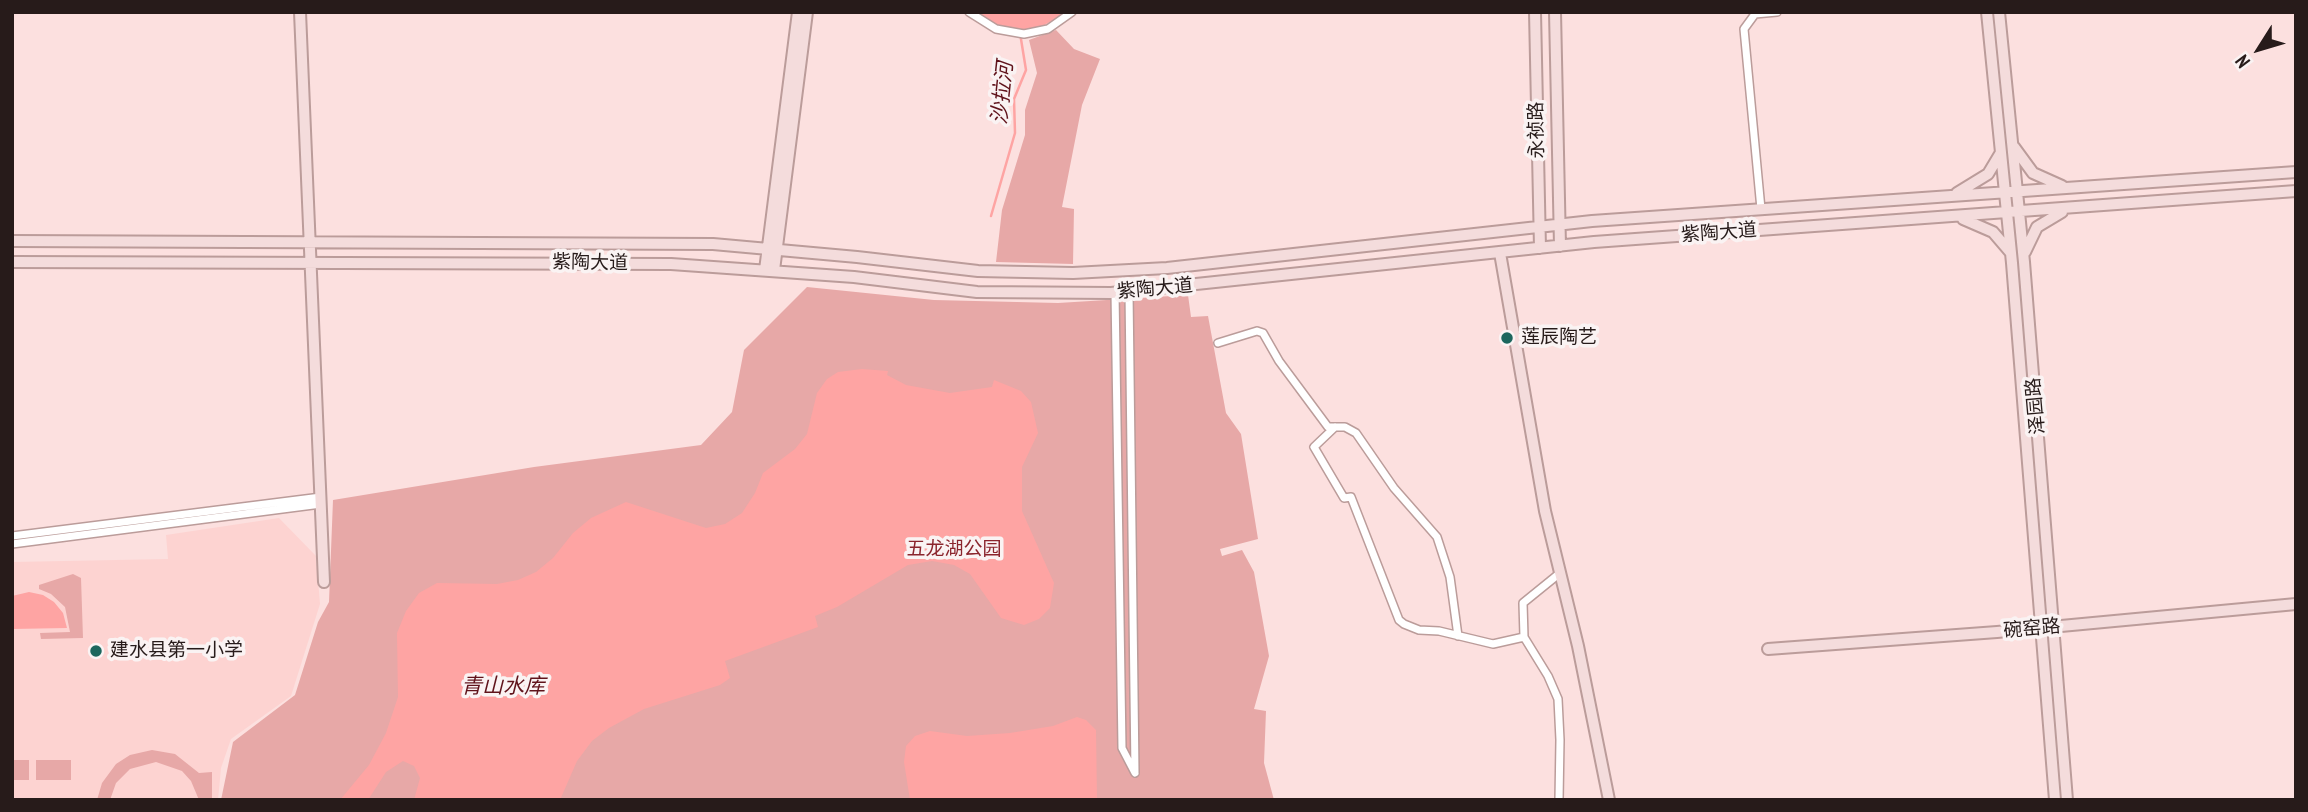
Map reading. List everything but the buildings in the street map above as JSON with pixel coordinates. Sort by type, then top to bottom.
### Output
[{"type":"main road","points":[[300,12],[324,582]]},
{"type":"main road","points":[[770,270],[798,12]]},
{"type":"main road","points":[[772,249],[807,12]]},
{"type":"main road","name":"永祯路","points":[[1535,12],[1540,248]]},
{"type":"main road","name":"永祯路","points":[[1555,12],[1560,246]]},
{"type":"main road","name":"泽园路","points":[[1987,12],[2001,151],[2011,193]]},
{"type":"main road","name":"泽园路","points":[[1998,12],[2012,143],[2013,212],[2024,258],[2055,800]]},
{"type":"main road","points":[[2012,143],[2033,173],[2045,181],[2071,189]]},
{"type":"main road","points":[[1946,197],[1983,179],[1993,169],[2001,151]]},
{"type":"main road","name":"紫陶大道","points":[[12,241],[639,243],[772,249],[978,271],[1085,273],[1167,268],[1560,225],[2296,172]]},
{"type":"main road","name":"紫陶大道","points":[[12,262],[639,263],[770,270],[977,292],[1129,292],[1560,246],[2296,191]]},
{"type":"main road","points":[[2024,258],[2029,239],[2037,227],[2054,215],[2072,208]]},
{"type":"main road","name":"泽园路","points":[[2013,212],[2011,254],[2047,628],[2067,800]]},
{"type":"main road","points":[[1946,217],[1981,225],[1998,236],[2011,254]]},
{"type":"main road","points":[[1500,253],[1545,511],[1609,800]]},
{"type":"main road","name":"碗窑路","points":[[1768,649],[2047,628],[2296,604]]},
{"type":"street","points":[[969,12],[1004,32],[1024,34],[1048,29],[1072,12]]},
{"type":"street","points":[[1761,209],[1744,29],[1755,15],[1777,12]]},
{"type":"street","points":[[1115,292],[1122,745],[1135,773],[1129,292]]},
{"type":"street","points":[[1218,343],[1257,331],[1263,333],[1279,361],[1328,427],[1345,427],[1356,433],[1394,488],[1437,537],[1450,578],[1458,636]]},
{"type":"street","points":[[1335,427],[1314,447],[1344,498],[1351,497],[1399,620],[1419,630],[1496,644],[1524,637]]},
{"type":"street","points":[[12,536],[321,500]]},
{"type":"street","points":[[12,544],[321,500]]},
{"type":"street","points":[[1559,800],[1558,699],[1548,676],[1524,637],[1522,603],[1560,573]]},
{"type":"shaded area","name":"建水县第一小学","points":[[279,518],[316,556],[320,604],[291,696],[231,739],[221,768],[218,800],[12,800],[12,562],[168,559],[166,535]]},
{"type":"green space","points":[[1056,30],[1074,49],[1100,59],[1082,105],[1062,207],[1074,209],[1073,264],[996,262],[1002,210],[1025,135],[1025,110],[1037,73],[1029,40]]},
{"type":"green space","name":"五龙湖公园","points":[[807,287],[934,300],[1058,303],[1188,295],[1191,317],[1208,316],[1226,413],[1241,434],[1258,539],[1220,549],[1222,556],[1242,550],[1254,572],[1269,656],[1254,709],[1266,711],[1264,763],[1274,800],[221,800],[233,742],[295,695],[318,622],[329,602],[333,500],[534,467],[701,445],[732,412],[744,350]]},
{"type":"green space","points":[[73,574],[81,578],[83,638],[41,639],[40,633],[70,632],[65,607],[51,594],[39,589],[39,585]]},
{"type":"green space","points":[[152,750],[175,754],[199,773],[212,772],[212,800],[199,800],[191,781],[182,771],[156,762],[130,769],[116,783],[110,800],[97,800],[102,783],[116,764],[130,755]]},
{"type":"green space","points":[[12,760],[29,760],[29,780],[12,780]]},
{"type":"green space","points":[[36,760],[71,760],[71,780],[36,780]]},
{"type":"water","points":[[973,12],[1067,12],[1029,34],[990,25]]},
{"type":"water","name":"青山水库","points":[[862,369],[888,371],[887,375],[906,385],[950,393],[992,387],[994,380],[1021,391],[1031,402],[1038,433],[1022,467],[1022,511],[1054,583],[1050,608],[1039,619],[1024,625],[1001,618],[970,574],[954,565],[932,561],[908,565],[837,607],[815,616],[818,627],[725,661],[730,678],[720,685],[644,709],[609,728],[592,741],[577,761],[560,800],[414,800],[420,778],[414,766],[403,761],[386,772],[368,800],[340,800],[369,765],[386,733],[398,697],[397,633],[406,611],[419,593],[437,583],[497,584],[518,580],[536,572],[553,558],[573,533],[591,518],[626,502],[706,528],[725,524],[742,513],[755,493],[763,473],[795,449],[807,434],[817,393],[827,379],[838,372]]},
{"type":"water","points":[[29,592],[43,595],[54,602],[63,613],[67,628],[12,629],[12,596]]},
{"type":"water","points":[[1077,717],[1086,720],[1096,730],[1097,800],[910,800],[904,762],[906,746],[915,736],[930,731],[967,736],[1010,733],[1053,726]]},
{"type":"waterway","name":"沙拉河","points":[[991,216],[1015,133],[1014,99],[1026,70],[1020,33]]},
{"type":"place","name":"莲辰陶艺","points":[[1507,338]]},
{"type":"place","name":"建水县第一小学","points":[[96,651]]}]
